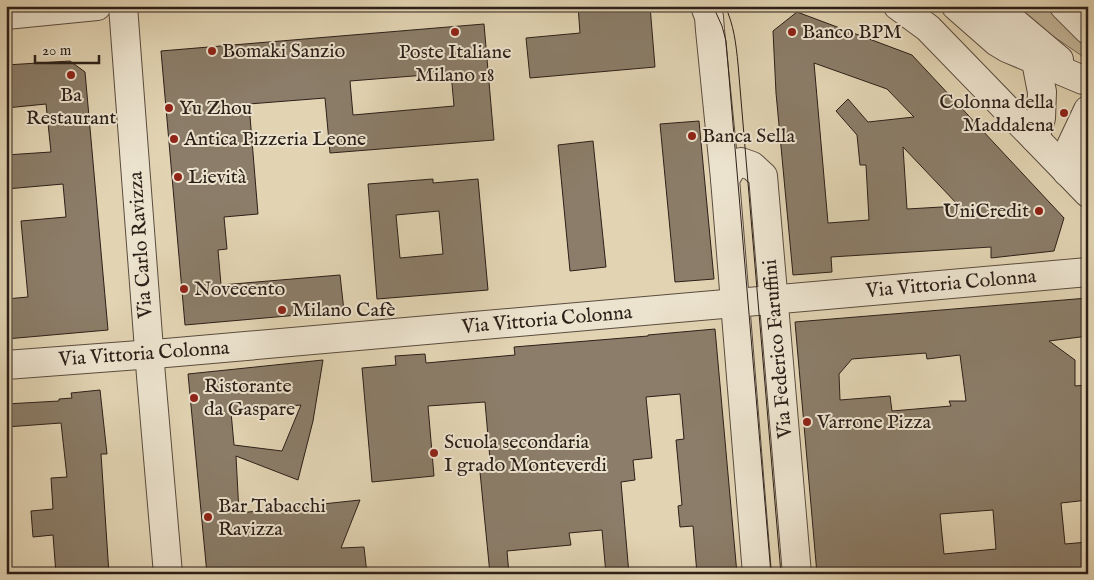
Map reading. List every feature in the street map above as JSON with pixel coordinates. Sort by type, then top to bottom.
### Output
[{"type":"street","points":[[6,15],[97,6]]},
{"type":"street","name":"Via Carlo Ravizza","points":[[123,6],[149,355],[168,574]]},
{"type":"street","name":"Via Federico Faruffini","points":[[705,6],[709,17],[725,179],[757,574]]},
{"type":"street","points":[[898,6],[928,28],[1088,193]]},
{"type":"street","points":[[956,6],[997,42],[1034,50]]},
{"type":"street","points":[[995,6],[1034,50],[1085,81]]},
{"type":"street","points":[[1064,6],[1088,30]]},
{"type":"street","points":[[1034,50],[1042,92],[1041,118],[1035,138]]},
{"type":"street","points":[[1067,172],[1070,146],[1088,110]]},
{"type":"street","name":"Via Federico Faruffini","points":[[725,179],[732,168],[741,162],[752,166],[763,176],[797,574]]},
{"type":"street","name":"Via Vittoria Colonna","points":[[6,365],[149,355],[1088,272]]},
{"type":"shaded area","points":[[1017,6],[1055,6],[1088,40],[1088,60],[1047,32]]},
{"type":"building","points":[[578,6],[650,6],[655,67],[530,78],[526,38],[580,33]]},
{"type":"building","points":[[797,12],[912,55],[1064,218],[1054,251],[991,258],[991,247],[831,257],[832,272],[793,275],[776,93],[773,31]],"holes":[[[814,63],[887,89],[914,117],[868,122],[848,99],[836,111],[857,135],[860,165],[866,165],[869,220],[828,223]],[[903,147],[959,206],[907,209]]]},
{"type":"building","points":[[484,24],[494,140],[330,153],[325,98],[249,104],[258,214],[224,217],[227,249],[218,250],[221,285],[340,275],[344,311],[185,325],[161,51]],"holes":[[[451,73],[454,106],[353,115],[350,81]]]},
{"type":"building","points":[[70,61],[85,72],[108,330],[6,339],[6,299],[28,297],[21,221],[66,217],[63,184],[6,189],[6,155],[51,152],[46,104],[6,108],[6,65]]},
{"type":"building","points":[[699,121],[714,279],[675,282],[660,124]]},
{"type":"building","points":[[593,141],[606,267],[570,271],[558,145]]},
{"type":"building","points":[[433,179],[433,183],[478,179],[488,290],[377,299],[368,184]],"holes":[[[439,211],[443,254],[400,258],[396,215]]]},
{"type":"building","points":[[1088,298],[1088,336],[1049,341],[1075,360],[1075,386],[1088,385],[1088,500],[1061,503],[1065,544],[1088,542],[1088,574],[817,574],[795,322]],"holes":[[[926,353],[927,359],[960,355],[966,401],[949,401],[951,406],[892,411],[890,396],[840,400],[839,374],[852,359]],[[993,510],[996,549],[944,554],[940,514]]]},
{"type":"building","points":[[715,329],[737,574],[697,574],[693,526],[680,527],[678,506],[682,505],[676,440],[684,439],[680,394],[646,397],[652,458],[633,460],[635,480],[621,482],[629,574],[606,574],[602,530],[569,533],[571,545],[507,551],[509,574],[490,574],[480,472],[491,471],[485,402],[428,406],[434,476],[372,482],[362,368],[396,365],[395,356],[425,354],[426,363],[515,355],[514,347]]},
{"type":"building","points":[[323,360],[313,421],[298,480],[236,456],[239,513],[360,500],[341,548],[364,547],[367,574],[207,574],[188,374]],"holes":[[[301,405],[282,451],[234,445],[231,412]]]},
{"type":"building","points":[[100,390],[107,454],[101,454],[109,574],[56,574],[53,535],[33,537],[31,511],[53,509],[51,478],[67,477],[61,423],[6,427],[6,404],[59,401],[59,399],[72,398],[71,393]]},
{"type":"tram line","points":[[151,6],[174,9],[212,6]]},
{"type":"tram line","points":[[713,6],[726,41],[771,574]]},
{"type":"tram line","points":[[725,6],[733,27],[738,64],[781,574]]},
{"type":"place","name":"Poste Italiane Milano 18","points":[[455,32]]},
{"type":"place","name":"Banco BPM","points":[[792,32]]},
{"type":"place","name":"Bomaki Sanzio","points":[[212,51]]},
{"type":"place","name":"Ba Restaurant","points":[[71,75]]},
{"type":"place","name":"Yu Zhou","points":[[169,108]]},
{"type":"place","name":"Colonna della Maddalena","points":[[1064,113]]},
{"type":"place","name":"Banca Sella","points":[[692,136]]},
{"type":"place","name":"Antica Pizzeria Leone","points":[[174,139]]},
{"type":"place","name":"Lievità","points":[[178,177]]},
{"type":"place","name":"UniCredit","points":[[1039,211]]},
{"type":"place","name":"Novecento","points":[[184,289]]},
{"type":"place","name":"Milano Cafè","points":[[282,310]]},
{"type":"place","name":"Ristorante da Gaspare","points":[[194,398]]},
{"type":"place","name":"Varrone Pizza","points":[[807,422]]},
{"type":"place","name":"Scuola secondaria I grado Monteverdi","points":[[434,453]]},
{"type":"place","name":"Bar Tabacchi Ravizza","points":[[208,517]]}]
